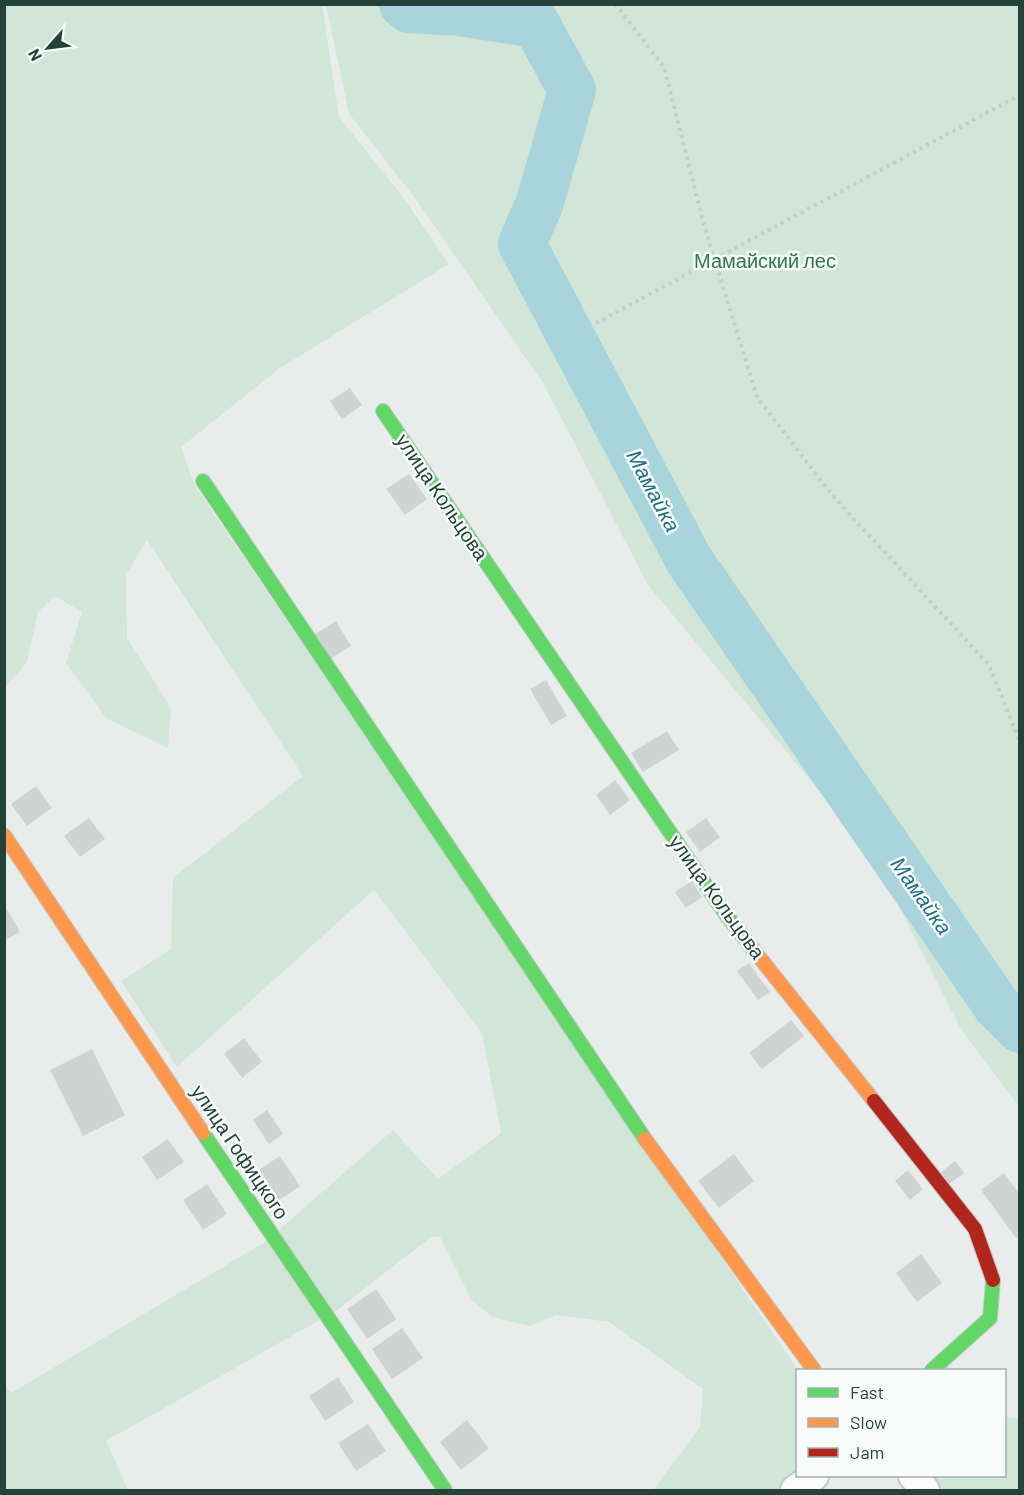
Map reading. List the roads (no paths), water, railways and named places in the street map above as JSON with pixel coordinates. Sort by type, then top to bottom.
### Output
[{"type":"street","name":"улица Кольцова","points":[[383,411],[725,913],[975,1229],[993,1279],[990,1318],[934,1369]]},
{"type":"street","points":[[203,481],[624,1110],[813,1369]]},
{"type":"street","name":"улица Гофицкого","points":[[4,835],[445,1491]]},
{"type":"street","points":[[795,1491],[813,1477]]},
{"type":"street","points":[[914,1477],[925,1491]]},
{"type":"waterway","name":"Мамайка","points":[[403,4],[409,9],[460,12],[536,24],[572,90],[540,202],[522,244],[689,560],[997,1006],[1020,1029]]},
{"type":"park label","name":"Мамайский лес","points":[[765,261]]}]
